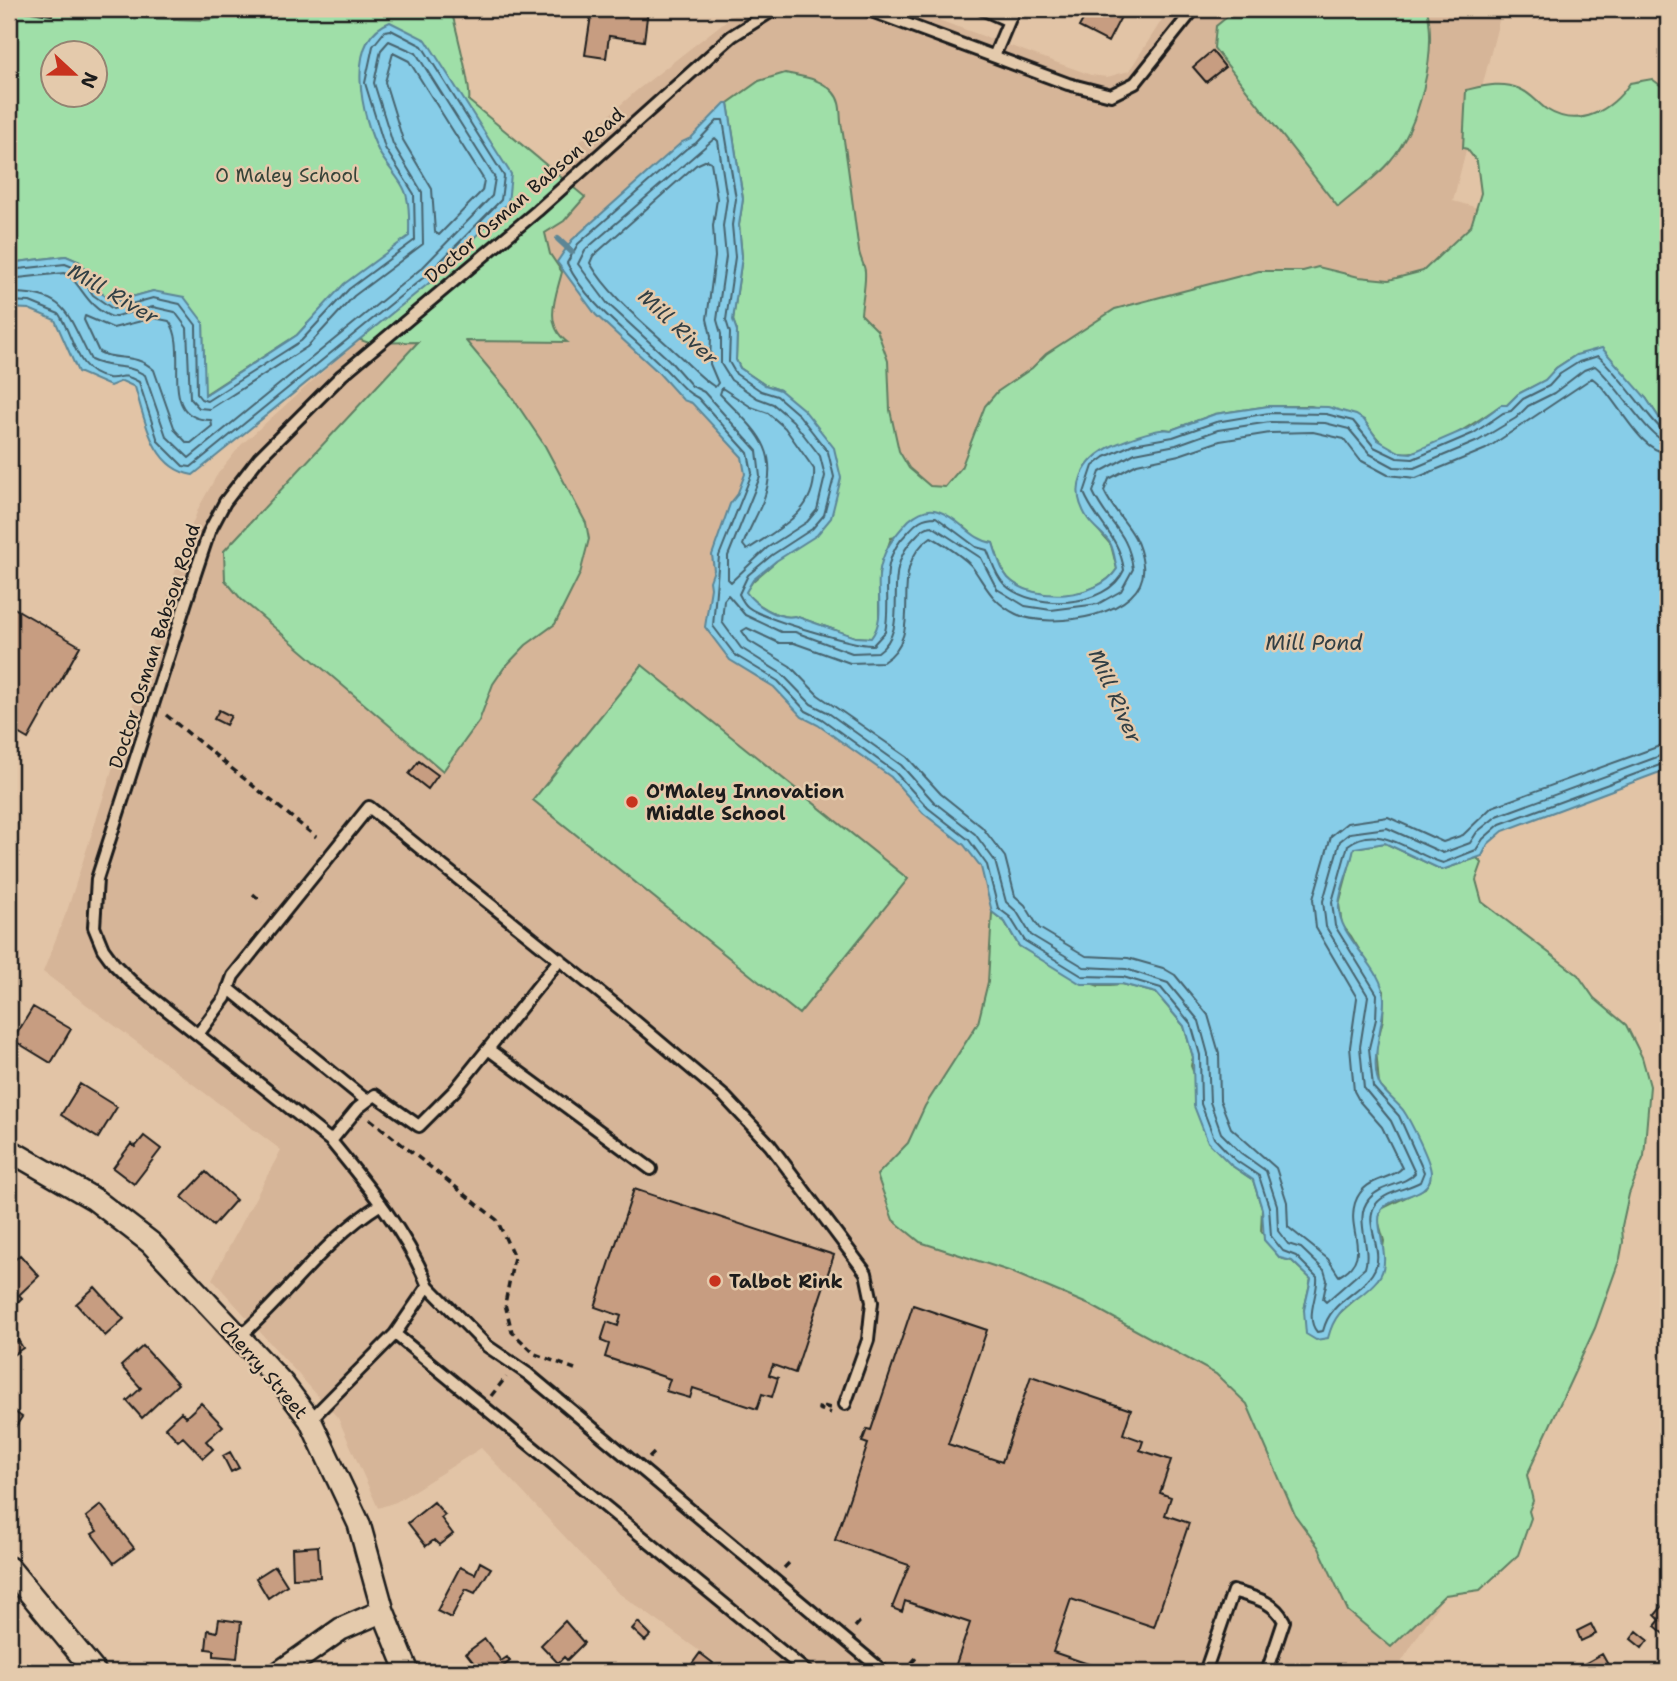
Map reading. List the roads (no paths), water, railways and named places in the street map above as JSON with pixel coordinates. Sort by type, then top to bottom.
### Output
[{"type":"street","name":"Cherry Street","points":[[9,1150],[94,1199],[151,1243],[193,1285],[237,1338],[283,1384],[310,1420],[359,1524],[383,1611],[408,1672]]},
{"type":"street","points":[[9,1568],[95,1672]]},
{"type":"street","points":[[280,1672],[341,1629],[360,1618],[383,1611]]},
{"type":"lane","name":"Doctor Osman Babson Road","points":[[428,1286],[414,1251],[331,1141],[231,1063],[199,1032],[132,982],[103,949],[94,927],[97,879],[209,532],[225,502],[259,458],[342,375],[537,211],[732,36],[775,9]]},
{"type":"lane","points":[[866,9],[995,54],[1068,84],[1111,95],[1135,83],[1194,9]]},
{"type":"lane","points":[[982,9],[1009,21]]},
{"type":"lane","points":[[995,54],[1014,9]]},
{"type":"lane","points":[[199,1032],[225,998],[233,976],[369,807],[560,959],[725,1097],[770,1145],[866,1273],[872,1302],[868,1340],[845,1404]]},
{"type":"lane","points":[[331,1141],[375,1095],[419,1126],[455,1090],[560,959]]},
{"type":"lane","points":[[228,988],[367,1101]]},
{"type":"lane","points":[[488,1049],[651,1169]]},
{"type":"lane","points":[[237,1338],[333,1238],[381,1204]]},
{"type":"lane","points":[[310,1420],[395,1334],[428,1286],[487,1346],[528,1374],[884,1672]]},
{"type":"lane","points":[[395,1334],[807,1672]]},
{"type":"lane","points":[[1205,1672],[1233,1591],[1269,1602],[1278,1608],[1284,1621],[1267,1672]]},
{"type":"water","points":[[390,22],[426,40],[511,174],[508,203],[434,279],[193,475],[179,471],[159,453],[152,441],[135,387],[122,381],[110,386],[78,372],[55,320],[29,309],[9,308],[9,263],[66,256],[80,262],[97,290],[114,302],[153,291],[184,297],[203,322],[205,395],[297,335],[344,284],[409,236],[409,207],[405,192],[379,152],[367,120],[360,81],[361,62],[366,45],[375,31]]},
{"type":"water","name":"Mill Pond","points":[[728,103],[743,199],[739,225],[742,257],[733,320],[737,331],[736,360],[740,368],[765,385],[780,390],[804,410],[834,448],[841,478],[831,518],[817,535],[776,561],[753,580],[746,592],[761,606],[782,616],[795,616],[855,637],[871,638],[878,624],[879,576],[885,552],[909,520],[927,510],[946,514],[978,538],[993,543],[1005,574],[1019,586],[1033,592],[1049,594],[1081,592],[1096,587],[1117,569],[1110,543],[1090,522],[1082,507],[1079,486],[1087,466],[1114,445],[1151,432],[1171,430],[1215,414],[1269,406],[1328,407],[1356,415],[1364,420],[1378,440],[1399,452],[1411,453],[1471,427],[1501,405],[1507,405],[1518,394],[1545,380],[1556,368],[1576,355],[1602,348],[1646,398],[1668,431],[1668,769],[1503,831],[1488,844],[1482,856],[1442,870],[1385,843],[1354,848],[1341,891],[1340,917],[1382,987],[1384,1008],[1376,1055],[1377,1078],[1381,1087],[1406,1115],[1424,1151],[1431,1173],[1425,1187],[1383,1208],[1379,1222],[1384,1251],[1383,1271],[1370,1287],[1337,1317],[1328,1338],[1316,1340],[1306,1334],[1304,1310],[1311,1279],[1292,1261],[1280,1258],[1264,1240],[1262,1209],[1253,1180],[1231,1165],[1208,1142],[1194,1106],[1193,1057],[1184,1026],[1156,993],[1122,984],[1081,984],[1019,946],[1005,922],[992,912],[981,867],[964,845],[923,813],[891,777],[818,725],[802,717],[774,687],[730,660],[705,627],[710,581],[714,570],[712,555],[730,504],[737,495],[745,474],[742,457],[692,403],[683,400],[657,371],[596,315],[557,262],[572,240],[682,142],[691,138]]},
{"type":"waterway","name":"Mill River","points":[[558,239],[572,252]]},
{"type":"place","name":"O'Maley Innovation Middle School","points":[[632,802]]},
{"type":"place","name":"Talbot Rink","points":[[715,1281]]},
{"type":"park label","name":"O Maley School","points":[[287,175]]}]
